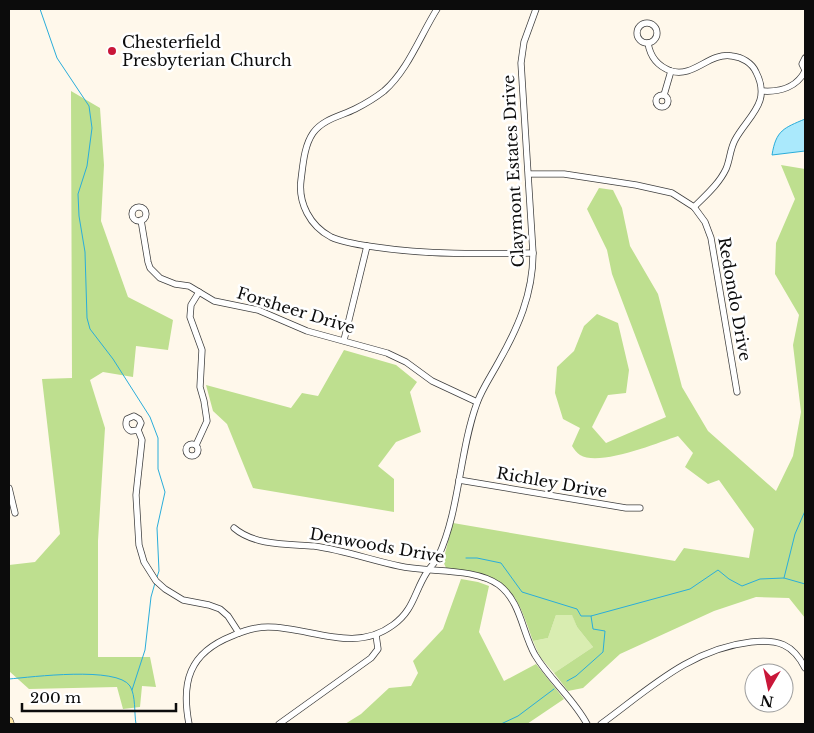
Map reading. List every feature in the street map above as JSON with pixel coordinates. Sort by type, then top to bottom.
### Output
[{"type":"street","points":[[437,9],[395,80],[367,103],[322,124],[312,134],[307,144],[300,186],[301,198],[309,217],[315,225],[331,237],[367,246],[425,253],[533,253]]},
{"type":"street","name":"Claymont Estates Drive","points":[[189,724],[185,699],[190,671],[210,647],[239,633],[269,627],[341,639],[376,635],[402,618],[416,598],[427,571],[434,565],[447,535],[477,402],[522,316],[531,282],[533,253],[521,63],[524,42],[536,9]]},
{"type":"street","points":[[648,43],[651,56],[655,61],[671,71],[686,72],[712,58],[731,56],[743,60],[754,67],[761,83],[763,91],[756,109],[734,142],[721,178],[694,208]]},
{"type":"street","points":[[763,91],[775,91],[789,87],[797,82],[805,71],[802,64],[805,58]]},
{"type":"street","points":[[664,95],[671,71]]},
{"type":"street","name":"Redondo Drive","points":[[529,174],[564,174],[664,190],[680,197],[694,208],[705,222],[711,238],[737,392]]},
{"type":"street","name":"Forsheer Drive","points":[[141,220],[146,256],[150,268],[160,278],[189,286],[214,301],[258,310],[307,331],[392,355],[432,381],[477,402]]},
{"type":"street","points":[[344,340],[367,246]]},
{"type":"street","points":[[196,445],[207,420],[200,387],[202,350],[190,317],[191,305],[200,292]]},
{"type":"street","points":[[138,430],[142,440],[136,495],[138,536],[144,562],[156,581],[165,589],[183,600],[220,609],[228,616],[239,633]]},
{"type":"street","name":"Richley Drive","points":[[459,480],[626,508],[640,508]]},
{"type":"street","points":[[9,488],[15,513]]},
{"type":"street","name":"Denwoods Drive","points":[[234,528],[248,536],[264,541],[343,551],[400,567],[474,575],[492,581],[504,590],[517,608],[530,644],[539,660],[576,706],[587,724]]},
{"type":"street","points":[[279,724],[370,658],[378,649],[376,635]]},
{"type":"street","points":[[601,724],[677,668],[704,654],[728,646],[765,641],[783,644],[796,653],[805,668]]},
{"type":"green space","points":[[71,91],[100,108],[104,165],[101,221],[128,297],[173,320],[168,350],[136,346],[133,377],[103,372],[90,380],[105,428],[98,541],[98,657],[150,657],[156,687],[142,686],[140,707],[123,709],[117,687],[29,689],[9,671],[9,565],[35,562],[60,534],[42,379],[72,378]]},
{"type":"green space","points":[[781,165],[805,169],[805,618],[789,598],[756,597],[714,611],[620,654],[583,688],[568,691],[554,673],[593,647],[577,627],[572,615],[556,615],[548,638],[533,641],[515,598],[502,585],[484,577],[446,568],[443,561],[453,523],[675,561],[684,548],[749,558],[754,529],[719,480],[708,484],[685,467],[693,453],[678,436],[614,456],[589,458],[580,455],[572,446],[580,428],[563,419],[555,393],[557,367],[574,351],[584,326],[597,314],[618,323],[629,370],[626,393],[608,395],[592,427],[606,443],[666,417],[612,274],[607,250],[587,209],[599,188],[613,190],[622,208],[630,246],[658,294],[682,387],[708,431],[776,491],[793,456],[801,412],[793,345],[799,315],[775,274],[776,243],[795,199]]},
{"type":"green space","points":[[344,350],[396,365],[417,382],[410,392],[421,432],[396,442],[378,466],[394,479],[394,512],[253,488],[227,424],[213,411],[206,385],[291,408],[302,393],[318,396]]},
{"type":"green space","points":[[461,579],[489,586],[479,632],[504,681],[536,664],[564,699],[527,724],[345,724],[361,714],[389,688],[411,686],[418,673],[413,661],[443,629]]},
{"type":"green space","points":[[572,614],[577,627],[593,647],[554,673],[540,657],[533,641],[548,638],[556,615]]},
{"type":"water","points":[[805,119],[805,151],[772,155],[776,140],[782,131]]},
{"type":"waterway","points":[[40,9],[57,58],[89,106],[92,128],[87,166],[78,194],[79,216],[85,252],[87,318],[90,329],[113,359],[150,417],[158,438],[158,469],[165,492],[157,528],[159,571],[157,577]]},
{"type":"waterway","points":[[784,578],[795,534],[805,511]]},
{"type":"waterway","points":[[466,558],[477,558],[501,563],[522,592],[577,609],[581,616],[591,616]]},
{"type":"waterway","points":[[567,681],[576,676],[603,652],[605,631],[593,629],[591,616],[690,589],[718,570],[742,586],[760,579],[784,578],[805,584]]},
{"type":"waterway","points":[[132,690],[145,650],[151,597],[155,583]]},
{"type":"waterway","points":[[9,679],[92,674],[122,680],[132,690],[136,724]]},
{"type":"waterway","points":[[501,724],[518,716],[554,689]]},
{"type":"place","name":"Chesterfield Presbyterian Church","points":[[112,51]]}]
